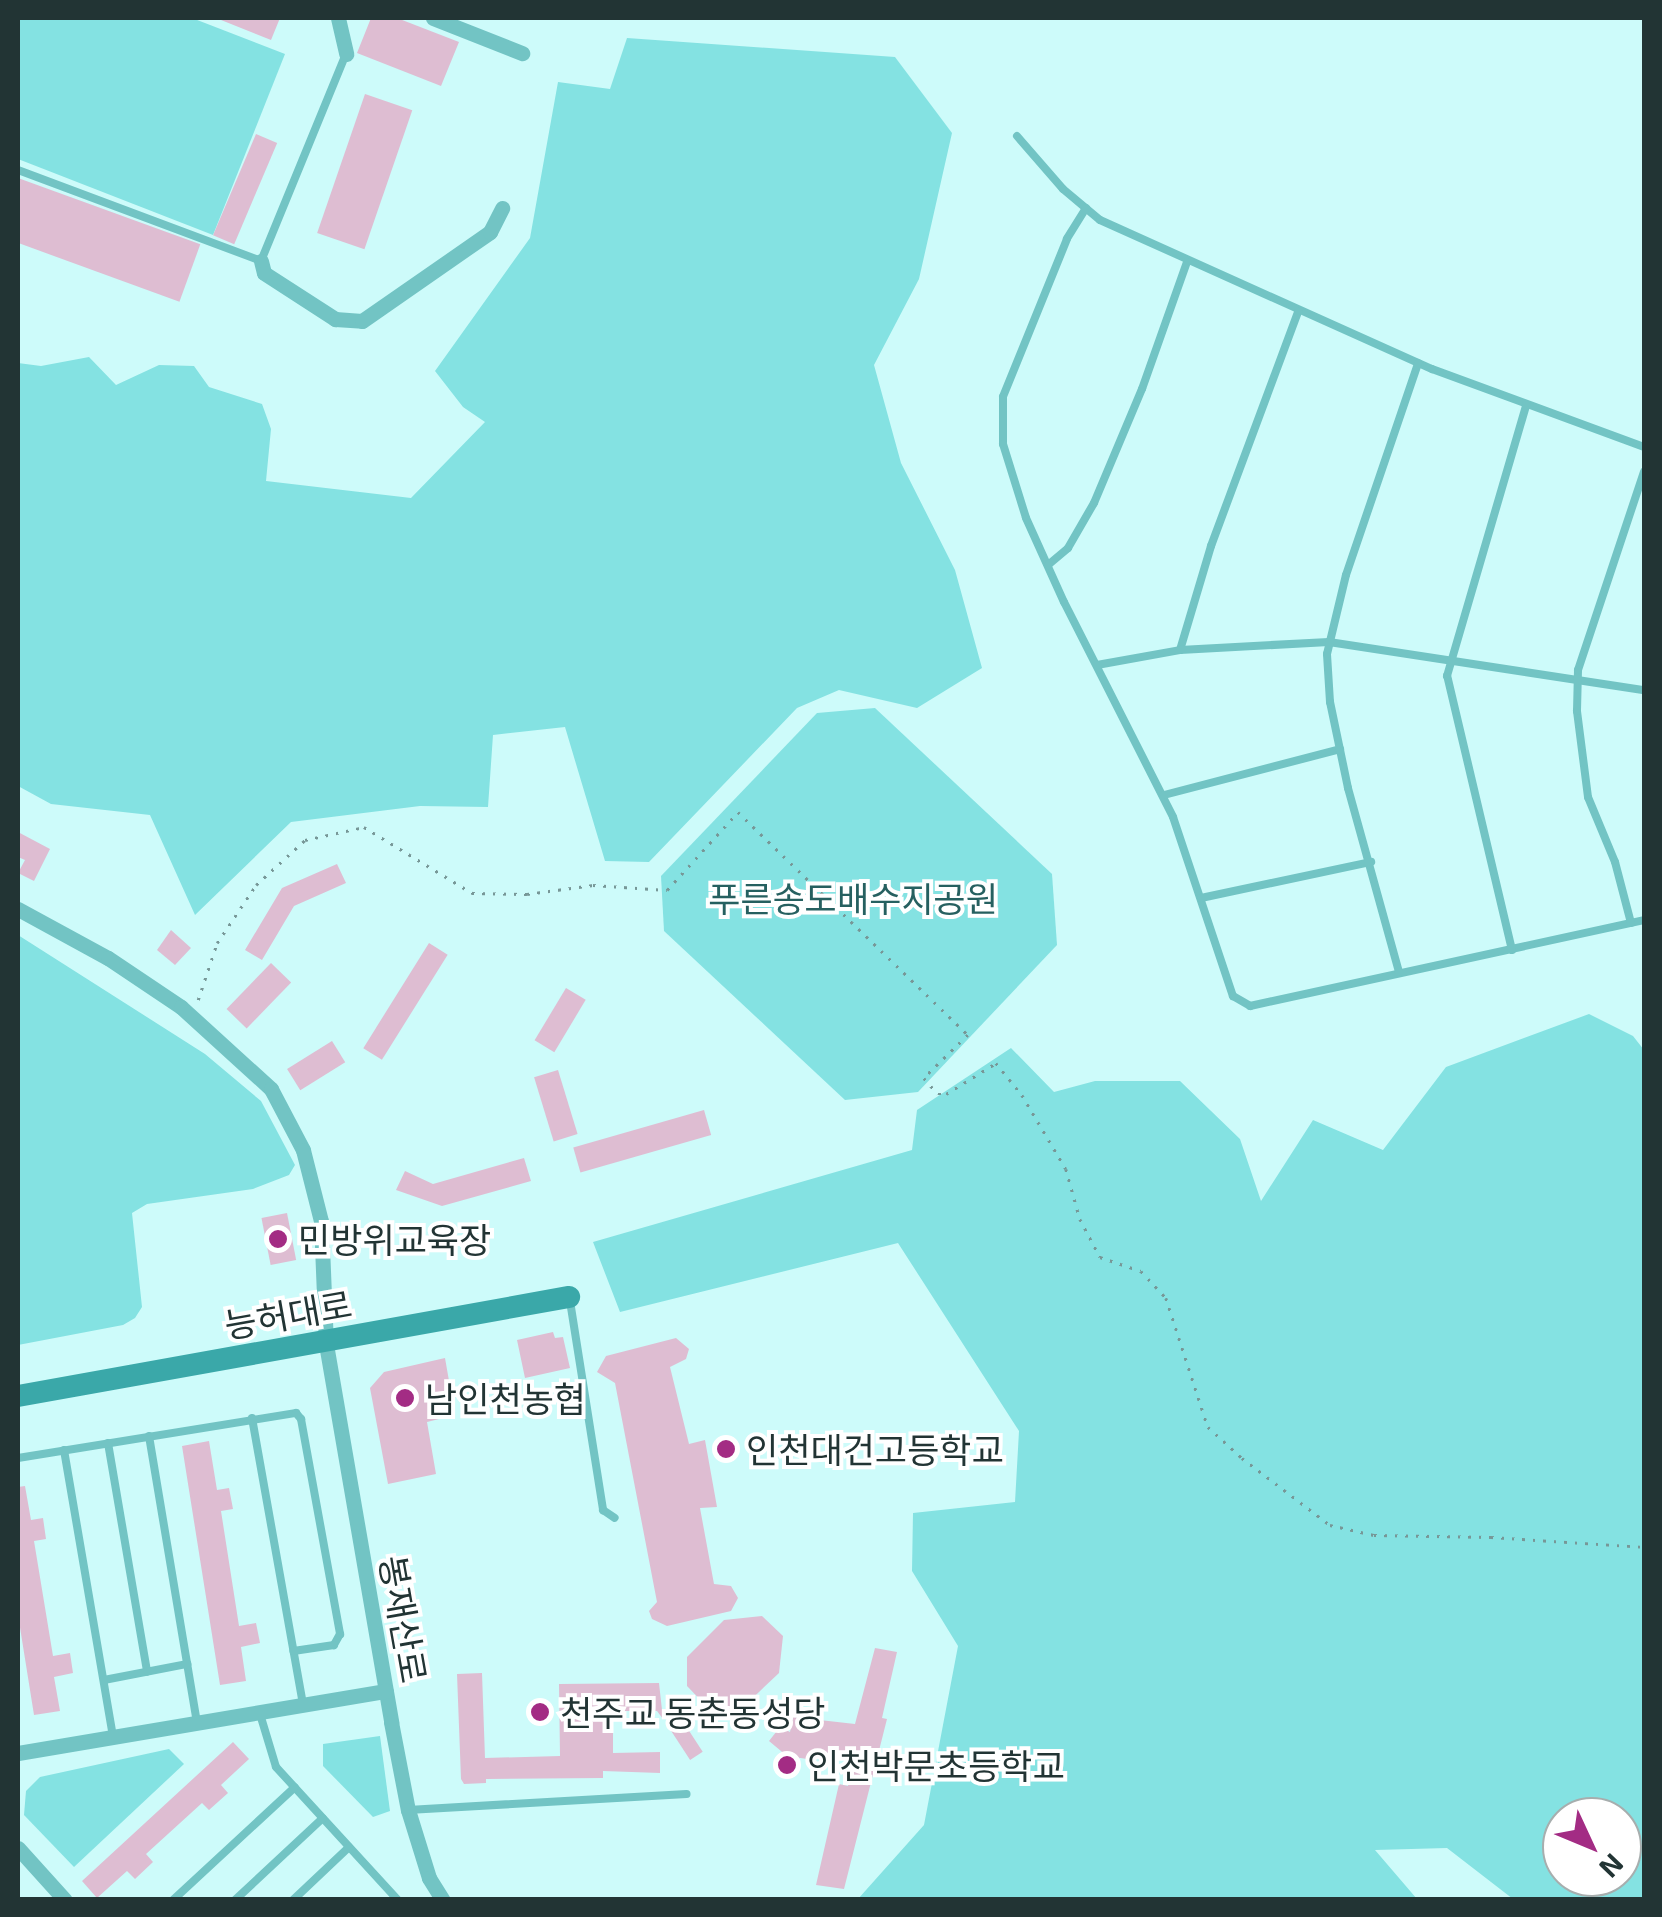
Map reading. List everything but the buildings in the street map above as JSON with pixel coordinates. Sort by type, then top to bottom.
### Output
[{"type":"main road","name":"능허대로","points":[[18,1396],[326,1344],[569,1297]]},
{"type":"street","points":[[338,18],[346,54]]},
{"type":"street","points":[[433,18],[522,52]]},
{"type":"street","points":[[261,261],[264,273],[335,319],[362,321],[490,232],[502,208]]},
{"type":"street","name":"봉재산로","points":[[18,909],[108,958],[181,1006],[271,1088],[304,1150],[322,1221],[326,1344],[386,1692],[408,1810],[429,1878],[443,1900]]},
{"type":"street","points":[[18,1753],[386,1692]]},
{"type":"street","points":[[18,1848],[62,1899]]},
{"type":"lane","points":[[18,170],[261,261],[346,54]]},
{"type":"lane","points":[[1016,136],[1037,162],[1100,220],[1418,363],[1644,446]]},
{"type":"lane","points":[[1086,208],[1022,346],[1000,419],[1026,518],[1164,795],[1233,996],[1250,1006],[1644,920]]},
{"type":"lane","points":[[1048,565],[1068,548],[1094,503],[1142,389],[1188,262]]},
{"type":"lane","points":[[1180,650],[1212,546],[1298,312]]},
{"type":"lane","points":[[1398,972],[1330,702],[1329,642],[1346,576],[1418,363]]},
{"type":"lane","points":[[1512,950],[1446,676],[1526,405]]},
{"type":"lane","points":[[1631,923],[1615,862],[1588,798],[1577,711],[1578,678],[1644,472]]},
{"type":"lane","points":[[1096,665],[1180,650],[1329,642],[1644,690]]},
{"type":"lane","points":[[1164,795],[1340,749]]},
{"type":"lane","points":[[1201,898],[1371,862]]},
{"type":"lane","points":[[569,1297],[604,1510],[615,1518]]},
{"type":"lane","points":[[18,1458],[296,1413],[301,1419],[340,1634],[334,1644],[293,1651]]},
{"type":"lane","points":[[252,1418],[303,1705]]},
{"type":"lane","points":[[149,1436],[197,1723]]},
{"type":"lane","points":[[108,1443],[147,1672]]},
{"type":"lane","points":[[64,1450],[114,1737]]},
{"type":"lane","points":[[104,1680],[187,1664]]},
{"type":"lane","points":[[259,1713],[276,1767],[398,1900]]},
{"type":"lane","points":[[173,1900],[295,1787]]},
{"type":"lane","points":[[408,1810],[688,1794]]},
{"type":"lane","points":[[235,1900],[323,1818]]},
{"type":"lane","points":[[293,1900],[350,1847]]},
{"type":"path","points":[[198,1008],[198,993],[216,943],[256,885],[305,840],[364,827],[472,894],[526,894],[593,885],[667,890],[738,812],[968,1034],[924,1078],[938,1094],[946,1094],[996,1064],[1022,1095],[1066,1168],[1080,1219],[1100,1257],[1140,1270],[1166,1298],[1208,1427],[1242,1458],[1330,1525],[1374,1536],[1492,1537],[1644,1547]]},
{"type":"green space","points":[[18,18],[192,18],[285,54],[213,235],[18,159]]},
{"type":"green space","points":[[627,38],[895,57],[952,133],[919,279],[874,365],[901,463],[955,570],[982,668],[917,708],[839,690],[797,708],[649,862],[605,861],[565,727],[493,735],[488,807],[420,806],[291,822],[195,915],[150,815],[51,804],[18,786],[18,363],[41,366],[89,357],[116,385],[159,365],[194,366],[209,387],[262,404],[271,429],[266,481],[411,498],[485,422],[463,407],[435,371],[530,238],[558,82],[610,89]]},
{"type":"green space","name":"푸른송도배수지공원","points":[[875,708],[1052,874],[1057,945],[918,1092],[845,1100],[664,931],[661,876],[817,713]]},
{"type":"green space","points":[[18,935],[205,1054],[261,1101],[295,1165],[289,1175],[253,1189],[147,1204],[132,1213],[142,1307],[135,1318],[123,1325],[18,1345]]},
{"type":"green space","points":[[1589,1014],[1633,1036],[1644,1050],[1644,1899],[1513,1899],[1447,1848],[1375,1850],[1417,1899],[858,1899],[924,1825],[958,1646],[912,1571],[913,1513],[1015,1502],[1019,1431],[898,1243],[620,1312],[593,1242],[912,1150],[917,1110],[1011,1048],[1054,1092],[1095,1081],[1180,1081],[1240,1139],[1261,1201],[1313,1120],[1383,1150],[1446,1067]]},
{"type":"green space","points":[[380,1736],[390,1811],[373,1817],[323,1766],[323,1744]]},
{"type":"green space","points":[[169,1749],[184,1764],[74,1867],[24,1815],[26,1791],[40,1777]]},
{"type":"place","name":"민방위교육장","points":[[278,1239]]},
{"type":"place","name":"남인천농협","points":[[405,1398]]},
{"type":"place","name":"인천대건고등학교","points":[[726,1449]]},
{"type":"place","name":"천주교 동춘동성당","points":[[540,1712]]},
{"type":"place","name":"인천박문초등학교","points":[[787,1765]]}]
